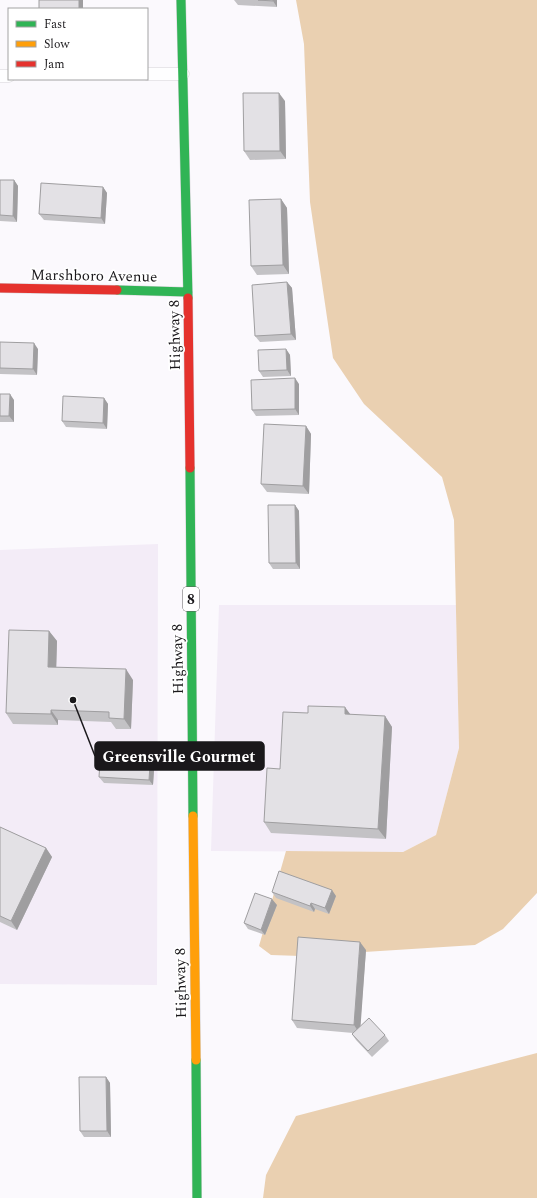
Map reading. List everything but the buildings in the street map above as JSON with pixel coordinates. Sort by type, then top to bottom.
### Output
[{"type":"main road","name":"Highway 8","points":[[181,0],[188,292],[196,1198]]},
{"type":"main road","name":"Marshboro Avenue","points":[[0,288],[188,292]]},
{"type":"lane","points":[[148,74],[183,74]]},
{"type":"shaded area","points":[[296,0],[537,0],[537,893],[503,929],[475,945],[301,956],[271,955],[259,946],[286,851],[403,852],[436,835],[459,748],[454,520],[442,477],[364,404],[333,358],[310,202],[304,44]]},
{"type":"shaded area","points":[[158,544],[157,985],[0,984],[0,550]]},
{"type":"shaded area","points":[[219,605],[456,605],[459,748],[436,835],[403,852],[211,851]]},
{"type":"shaded area","points":[[537,1053],[537,1198],[263,1198],[266,1175],[296,1116]]},
{"type":"traffic: fast","points":[[181,0],[188,298]]},
{"type":"traffic: fast","points":[[117,290],[188,292]]},
{"type":"traffic: fast","points":[[190,468],[193,816]]},
{"type":"traffic: fast","points":[[196,1060],[197,1198]]},
{"type":"traffic: slow","points":[[193,816],[196,1060]]},
{"type":"traffic: jam","points":[[0,288],[117,290]]},
{"type":"traffic: jam","points":[[188,298],[190,468]]},
{"type":"place","name":"Greensville Gourmet","points":[[73,700]]}]
